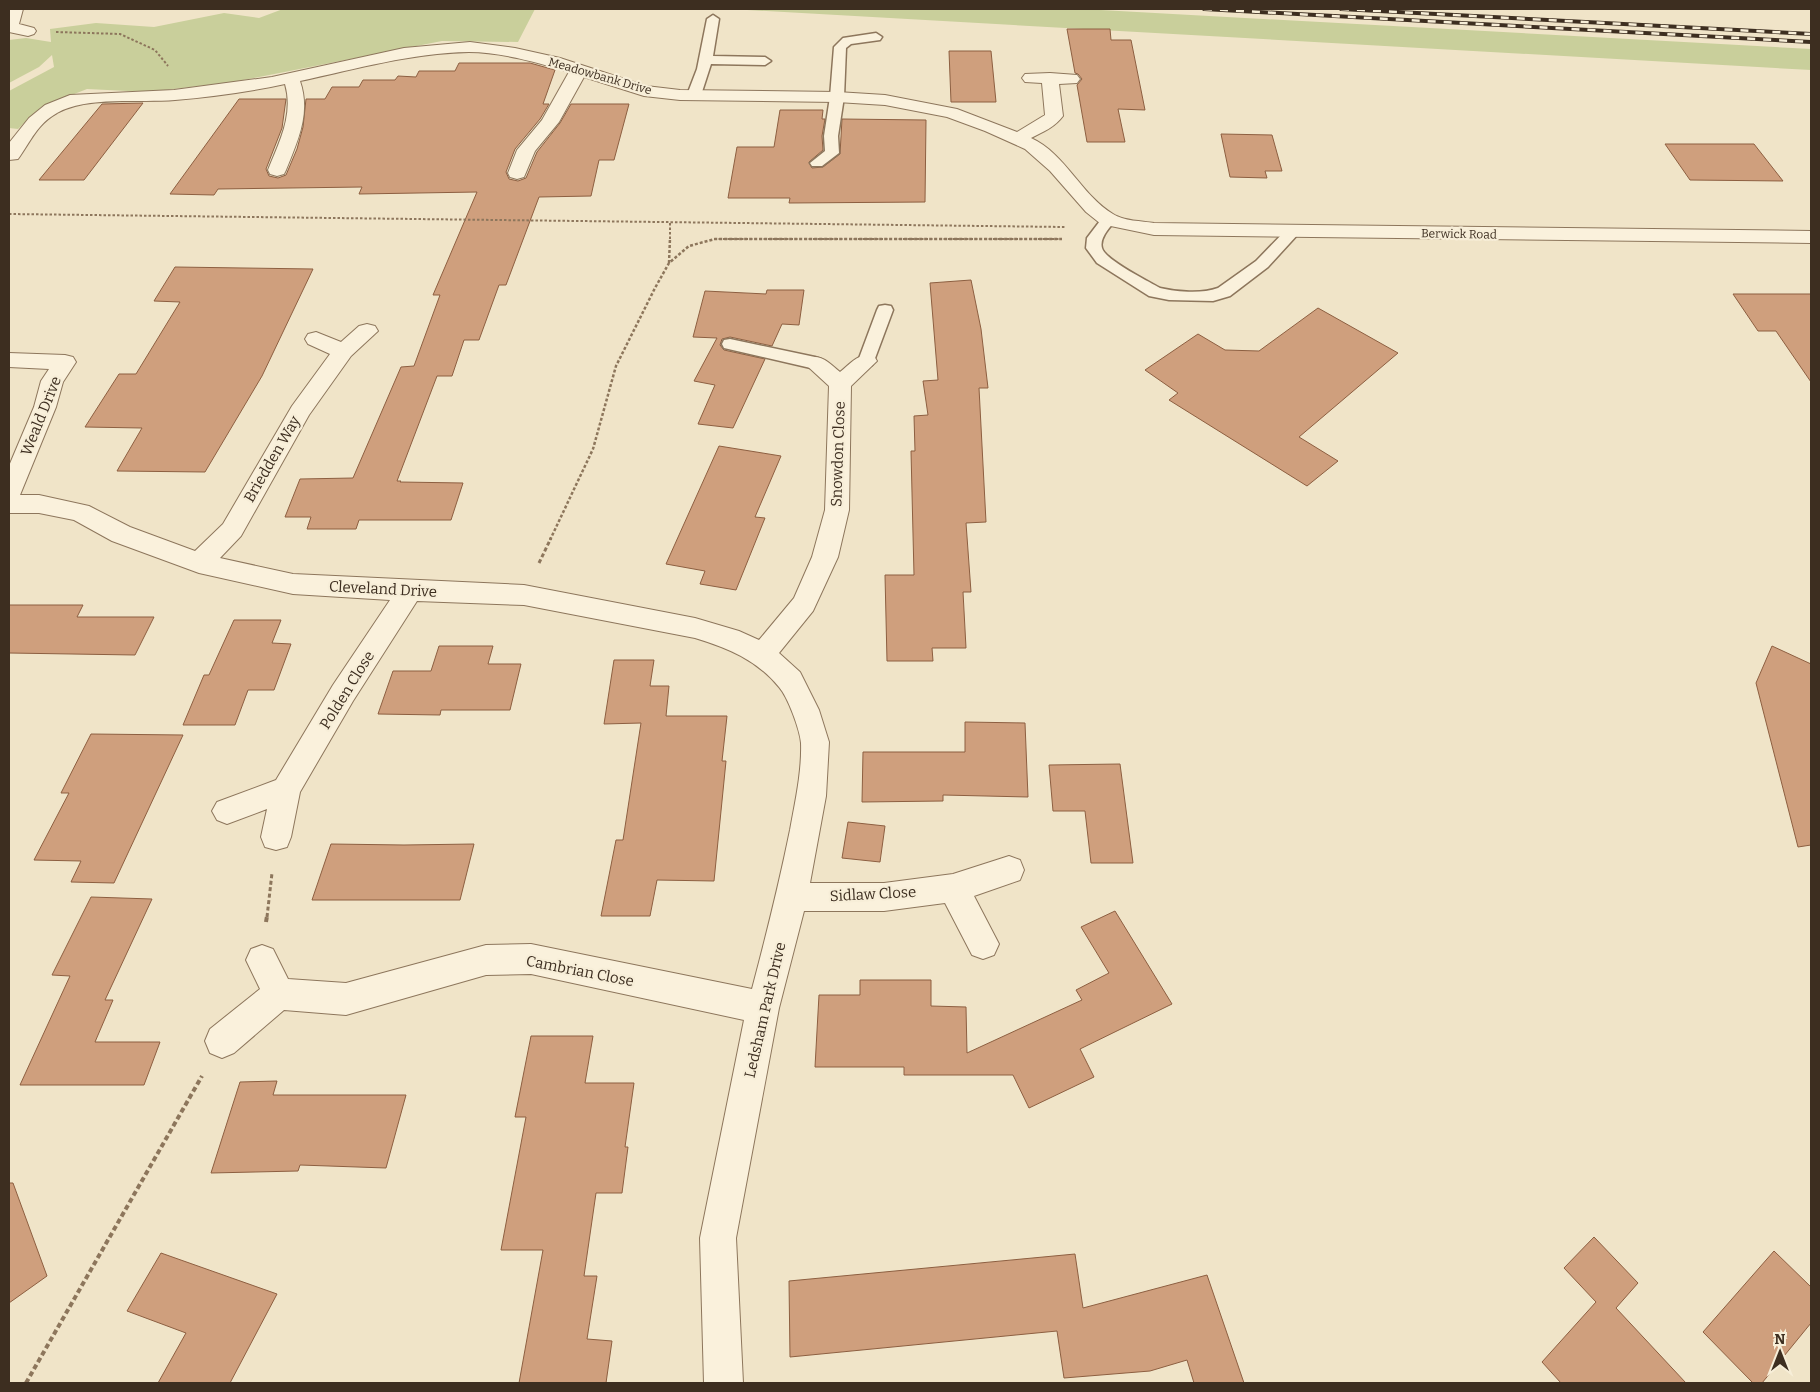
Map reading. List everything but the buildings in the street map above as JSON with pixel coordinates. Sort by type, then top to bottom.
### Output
[{"type":"street","points":[[15,9],[10,27],[28,32]]},
{"type":"street","name":"Meadowbank Drive","points":[[12,156],[20,140],[35,122],[51,109],[76,99],[174,95],[272,82],[404,53],[470,47],[515,52],[644,91],[694,95],[837,97],[885,100],[951,113],[991,126],[1032,146],[1057,167],[1093,208],[1108,220]]},
{"type":"street","points":[[517,173],[526,150],[550,122],[579,70]]},
{"type":"street","points":[[277,170],[298,116],[297,93],[291,78]]},
{"type":"street","points":[[1031,78],[1071,79]]},
{"type":"street","points":[[1017,139],[1045,124],[1054,116],[1050,78]]},
{"type":"street","name":"Berwick Road","points":[[1108,220],[1154,229],[1811,238]]},
{"type":"street","name":"Briedden Way","points":[[199,563],[232,530],[300,411],[342,351],[368,331]]},
{"type":"street","points":[[316,339],[342,351]]},
{"type":"street","name":"Weald Drive","points":[[9,360],[65,362],[52,381],[45,407],[9,494]]},
{"type":"street","name":"Snowdon Close","points":[[763,654],[804,604],[825,558],[837,510],[840,384],[866,361]]},
{"type":"street","name":"Snowdon Close","points":[[815,363],[840,384]]},
{"type":"street","name":"Cleveland Drive","points":[[9,504],[39,504],[80,512],[121,534],[199,563],[293,584],[410,592],[524,595],[619,612],[730,638],[763,654]]},
{"type":"street","name":"Polden Close","points":[[276,837],[286,789],[344,693],[410,592]]},
{"type":"street","name":"Ledsham Park Drive","points":[[724,1383],[718,1238],[763,1008],[792,897],[811,796],[815,742],[805,710],[790,680],[763,654]]},
{"type":"street","points":[[227,811],[286,789]]},
{"type":"street","name":"Sidlaw Close","points":[[792,897],[884,897],[953,888],[1009,870]]},
{"type":"street","points":[[953,888],[983,944]]},
{"type":"street","name":"Cambrian Close","points":[[279,994],[346,999],[486,960],[531,959],[763,1008]]},
{"type":"street","points":[[222,1041],[279,994],[262,960]]},
{"type":"lane","points":[[694,95],[704,69],[713,19]]},
{"type":"lane","points":[[817,163],[832,153],[831,136],[837,97],[840,47],[847,41],[876,37]]},
{"type":"lane","points":[[706,60],[765,61]]},
{"type":"lane","points":[[1108,220],[1095,238],[1094,248],[1102,260],[1155,292],[1169,295],[1212,296],[1224,292],[1262,264],[1292,232]]},
{"type":"lane","points":[[866,361],[885,310]]},
{"type":"lane","points":[[730,344],[815,363]]},
{"type":"path","points":[[28,32],[120,34],[155,50],[169,66]]},
{"type":"path","points":[[9,214],[1057,228],[1108,220]]},
{"type":"path","points":[[669,263],[670,223]]},
{"type":"path","points":[[262,960],[276,837]]},
{"type":"path","points":[[26,1383],[222,1041]]},
{"type":"green space","points":[[283,9],[535,9],[518,42],[442,41],[233,82],[148,92],[87,89],[41,107],[18,129],[9,128],[9,91],[54,67],[52,55],[39,67],[9,83],[9,40],[26,38],[51,42],[50,29],[96,23],[154,27],[224,13],[259,18]]},
{"type":"green space","points":[[730,9],[1083,9],[1811,49],[1811,70]]},
{"type":"railway","points":[[1204,9],[1811,42]]},
{"type":"railway","points":[[1341,9],[1811,34]]}]
